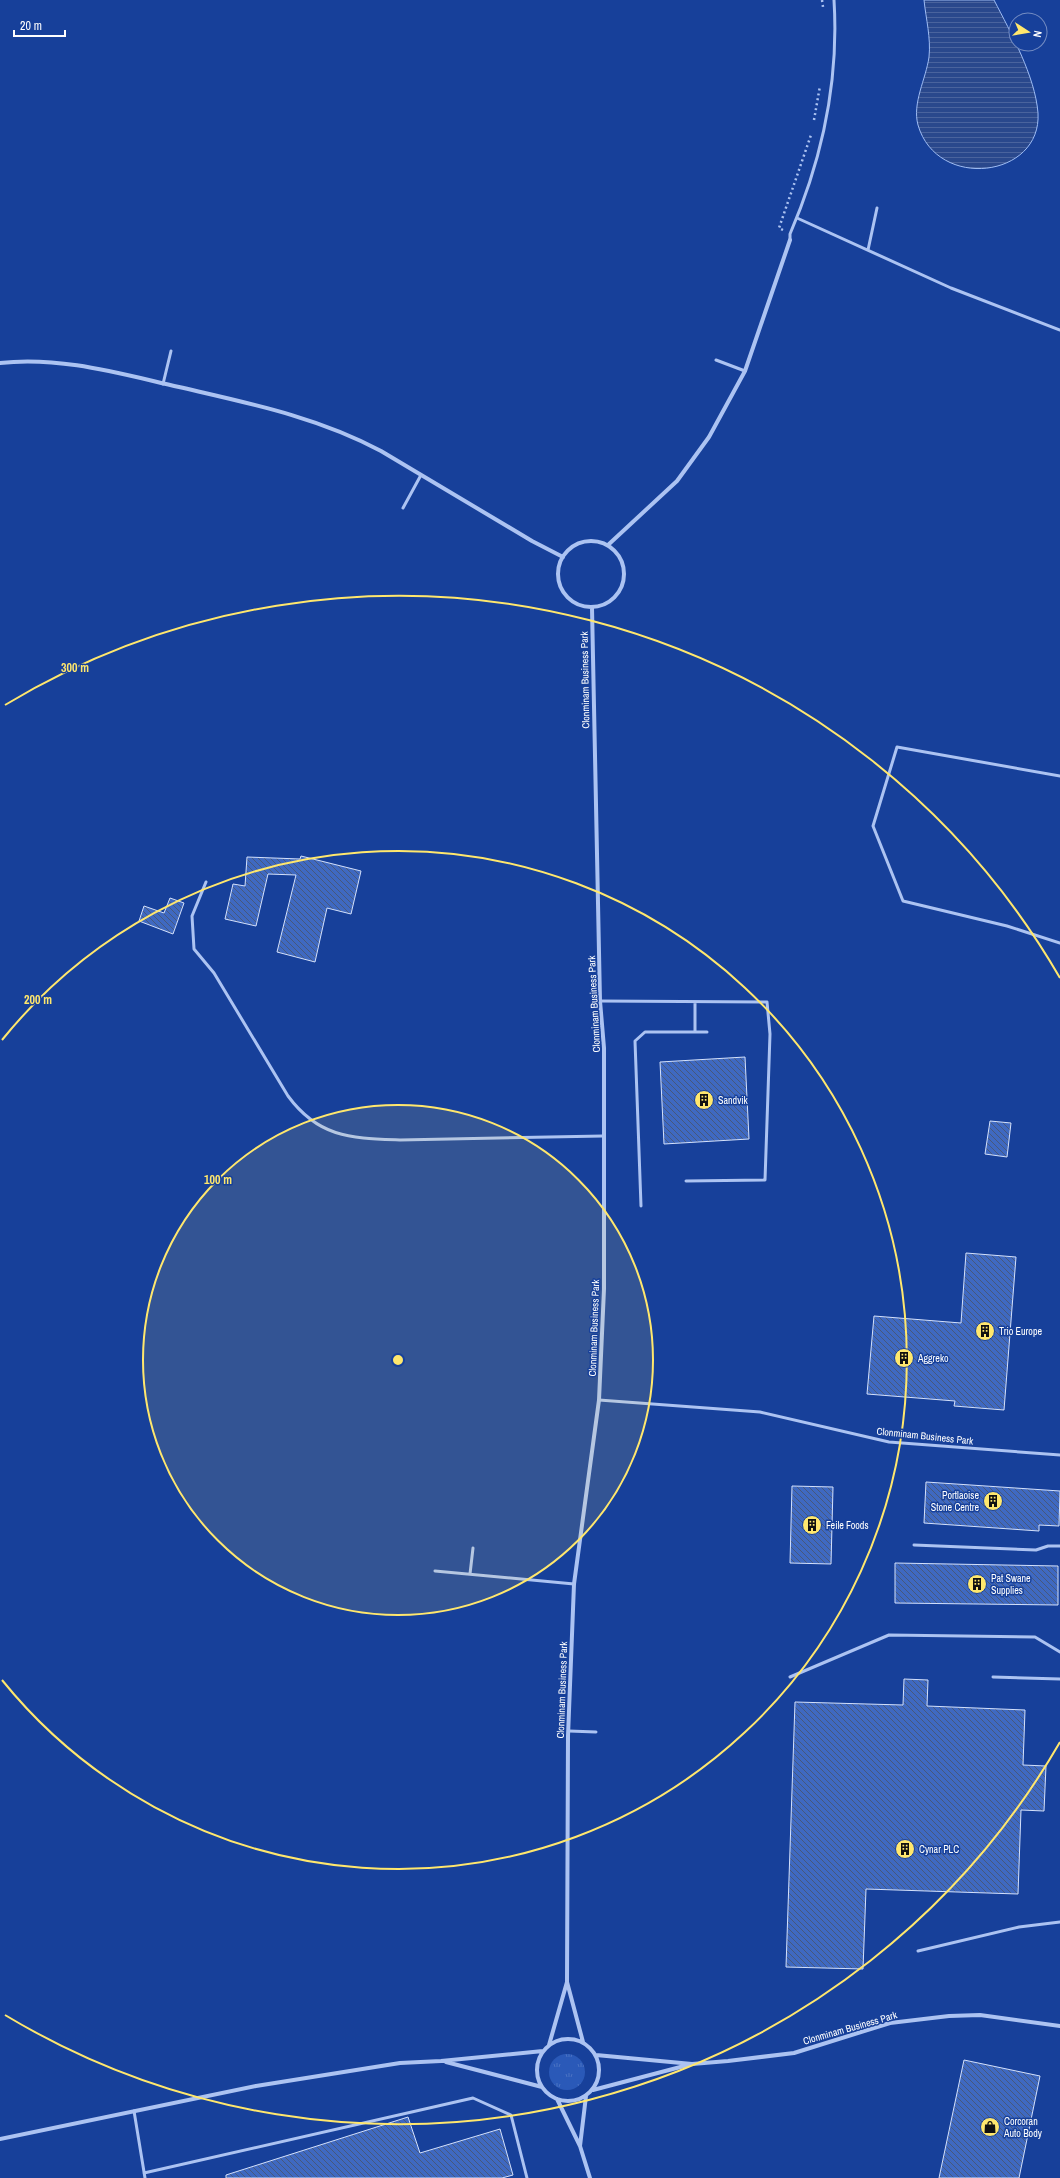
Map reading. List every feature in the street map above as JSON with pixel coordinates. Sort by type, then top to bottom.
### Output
[{"type":"street","points":[[608,545],[677,481],[709,437],[745,371],[790,240]]},
{"type":"street","points":[[0,363],[14,362],[83,366],[265,407],[325,425],[355,437],[421,474],[532,541],[563,556]]},
{"type":"street","points":[[588,541],[608,545],[616,552],[622,561],[625,572],[624,583],[619,593],[612,601],[602,606],[592,608],[581,606],[572,602],[565,595],[558,576],[559,566],[563,556],[574,546],[588,541]]},
{"type":"street","name":"Clonminam Business Park","points":[[583,2042],[567,1982],[569,1730],[574,1584],[599,1400],[604,1289],[604,1048],[600,1002],[592,608]]},
{"type":"street","name":"Clonminam Business Park","points":[[549,2045],[567,1982]]},
{"type":"street","name":"Clonminam Business Park","points":[[593,2090],[692,2064],[794,2053],[890,2023],[933,2017],[980,2015],[1060,2026]]},
{"type":"street","points":[[565,2039],[583,2042],[596,2055],[600,2073],[593,2090],[586,2096],[577,2100],[557,2099],[548,2094],[542,2087],[538,2077],[537,2067],[543,2051],[549,2045],[565,2039]]},
{"type":"street","points":[[0,2140],[134,2110],[256,2086],[400,2062],[441,2061],[543,2051]]},
{"type":"street","name":"Clonminam Business Park","points":[[596,2055],[692,2064]]},
{"type":"street","points":[[441,2061],[542,2087]]},
{"type":"street","points":[[580,2146],[586,2096]]},
{"type":"street","points":[[557,2099],[580,2146],[590,2178]]},
{"type":"lane","points":[[790,240],[790,234],[797,218],[824,136],[834,64],[834,0]]},
{"type":"lane","points":[[868,250],[877,208]]},
{"type":"lane","points":[[797,218],[951,288],[1060,330]]},
{"type":"lane","points":[[163,384],[171,351]]},
{"type":"lane","points":[[716,360],[745,371]]},
{"type":"lane","points":[[403,508],[421,474]]},
{"type":"lane","points":[[1060,776],[897,748],[873,826],[904,901],[1007,926],[1060,943]]},
{"type":"lane","points":[[206,882],[192,916],[194,949],[214,974],[288,1096],[298,1110],[312,1122],[330,1132],[380,1139],[603,1136]]},
{"type":"lane","points":[[600,1002],[767,1002],[770,1034],[765,1180],[686,1181]]},
{"type":"lane","points":[[695,1002],[695,1032]]},
{"type":"lane","points":[[641,1206],[635,1041],[645,1032],[707,1032]]},
{"type":"lane","name":"Clonminam Business Park","points":[[599,1400],[760,1412],[889,1442],[1060,1455]]},
{"type":"lane","points":[[914,1545],[1036,1550],[1048,1546],[1060,1546]]},
{"type":"lane","points":[[470,1574],[473,1548]]},
{"type":"lane","points":[[435,1570],[574,1584]]},
{"type":"lane","points":[[790,1677],[889,1635],[1035,1637],[1060,1652]]},
{"type":"lane","points":[[993,1677],[1060,1679]]},
{"type":"lane","points":[[569,1730],[596,1732]]},
{"type":"lane","points":[[918,1951],[1019,1928],[1060,1922]]},
{"type":"lane","points":[[144,2173],[473,2098],[511,2115],[527,2178]]},
{"type":"lane","points":[[134,2110],[145,2178]]},
{"type":"path","points":[[822,0],[823,15]]},
{"type":"path","points":[[813,124],[820,82]]},
{"type":"path","points":[[790,234],[779,228],[812,131]]},
{"type":"green space","points":[[567,2054],[577,2057],[582,2062],[585,2072],[582,2082],[577,2087],[567,2090],[557,2087],[552,2082],[549,2072],[552,2062],[557,2057]]},
{"type":"shaded area","points":[[924,0],[994,0],[1008,26],[1008,52],[1020,52],[1036,99],[1038,113],[1035,135],[1024,152],[1007,163],[987,168],[965,167],[945,160],[929,146],[918,125],[917,108],[929,57],[929,36]]},
{"type":"building","points":[[301,856],[361,871],[351,914],[327,908],[315,962],[277,952],[296,875],[268,874],[256,926],[225,919],[233,884],[245,886],[247,857],[300,859]]},
{"type":"building","points":[[170,898],[184,903],[173,934],[139,921],[144,906],[164,913]]},
{"type":"building","name":"Sandvik","points":[[745,1057],[749,1139],[664,1144],[660,1062]]},
{"type":"building","points":[[990,1121],[1011,1123],[1007,1157],[985,1154]]},
{"type":"building","points":[[966,1253],[1016,1257],[1004,1410],[954,1406],[955,1401],[867,1394],[874,1316],[961,1323]]},
{"type":"building","name":"Portlaoise Stone Centre","points":[[926,1482],[1060,1491],[1059,1526],[1039,1525],[1039,1531],[924,1523]]},
{"type":"building","name":"Feile Foods","points":[[792,1486],[833,1487],[831,1564],[790,1563]]},
{"type":"building","name":"Pat Swane Supplies","points":[[895,1563],[1058,1566],[1058,1605],[895,1603]]},
{"type":"building","name":"Cynar PLC","points":[[904,1679],[928,1680],[927,1706],[1025,1710],[1023,1765],[1046,1766],[1044,1811],[1021,1810],[1018,1894],[866,1889],[863,1969],[786,1967],[795,1702],[903,1705]]},
{"type":"building","name":"Corcoran Auto Body","points":[[964,2060],[1040,2076],[1019,2178],[939,2178]]},
{"type":"building","points":[[408,2117],[420,2153],[500,2129],[513,2175],[502,2178],[226,2178],[226,2175]]},
{"type":"place","name":"Sandvik","points":[[704,1100]]},
{"type":"place","name":"Trio Europe","points":[[985,1331]]},
{"type":"place","name":"Aggreko","points":[[904,1358]]},
{"type":"place","name":"Portlaoise Stone Centre","points":[[993,1501]]},
{"type":"place","name":"Feile Foods","points":[[812,1525]]},
{"type":"place","name":"Pat Swane Supplies","points":[[977,1584]]},
{"type":"place","name":"Cynar PLC","points":[[905,1849]]},
{"type":"place","name":"Corcoran Auto Body","points":[[990,2127]]}]
